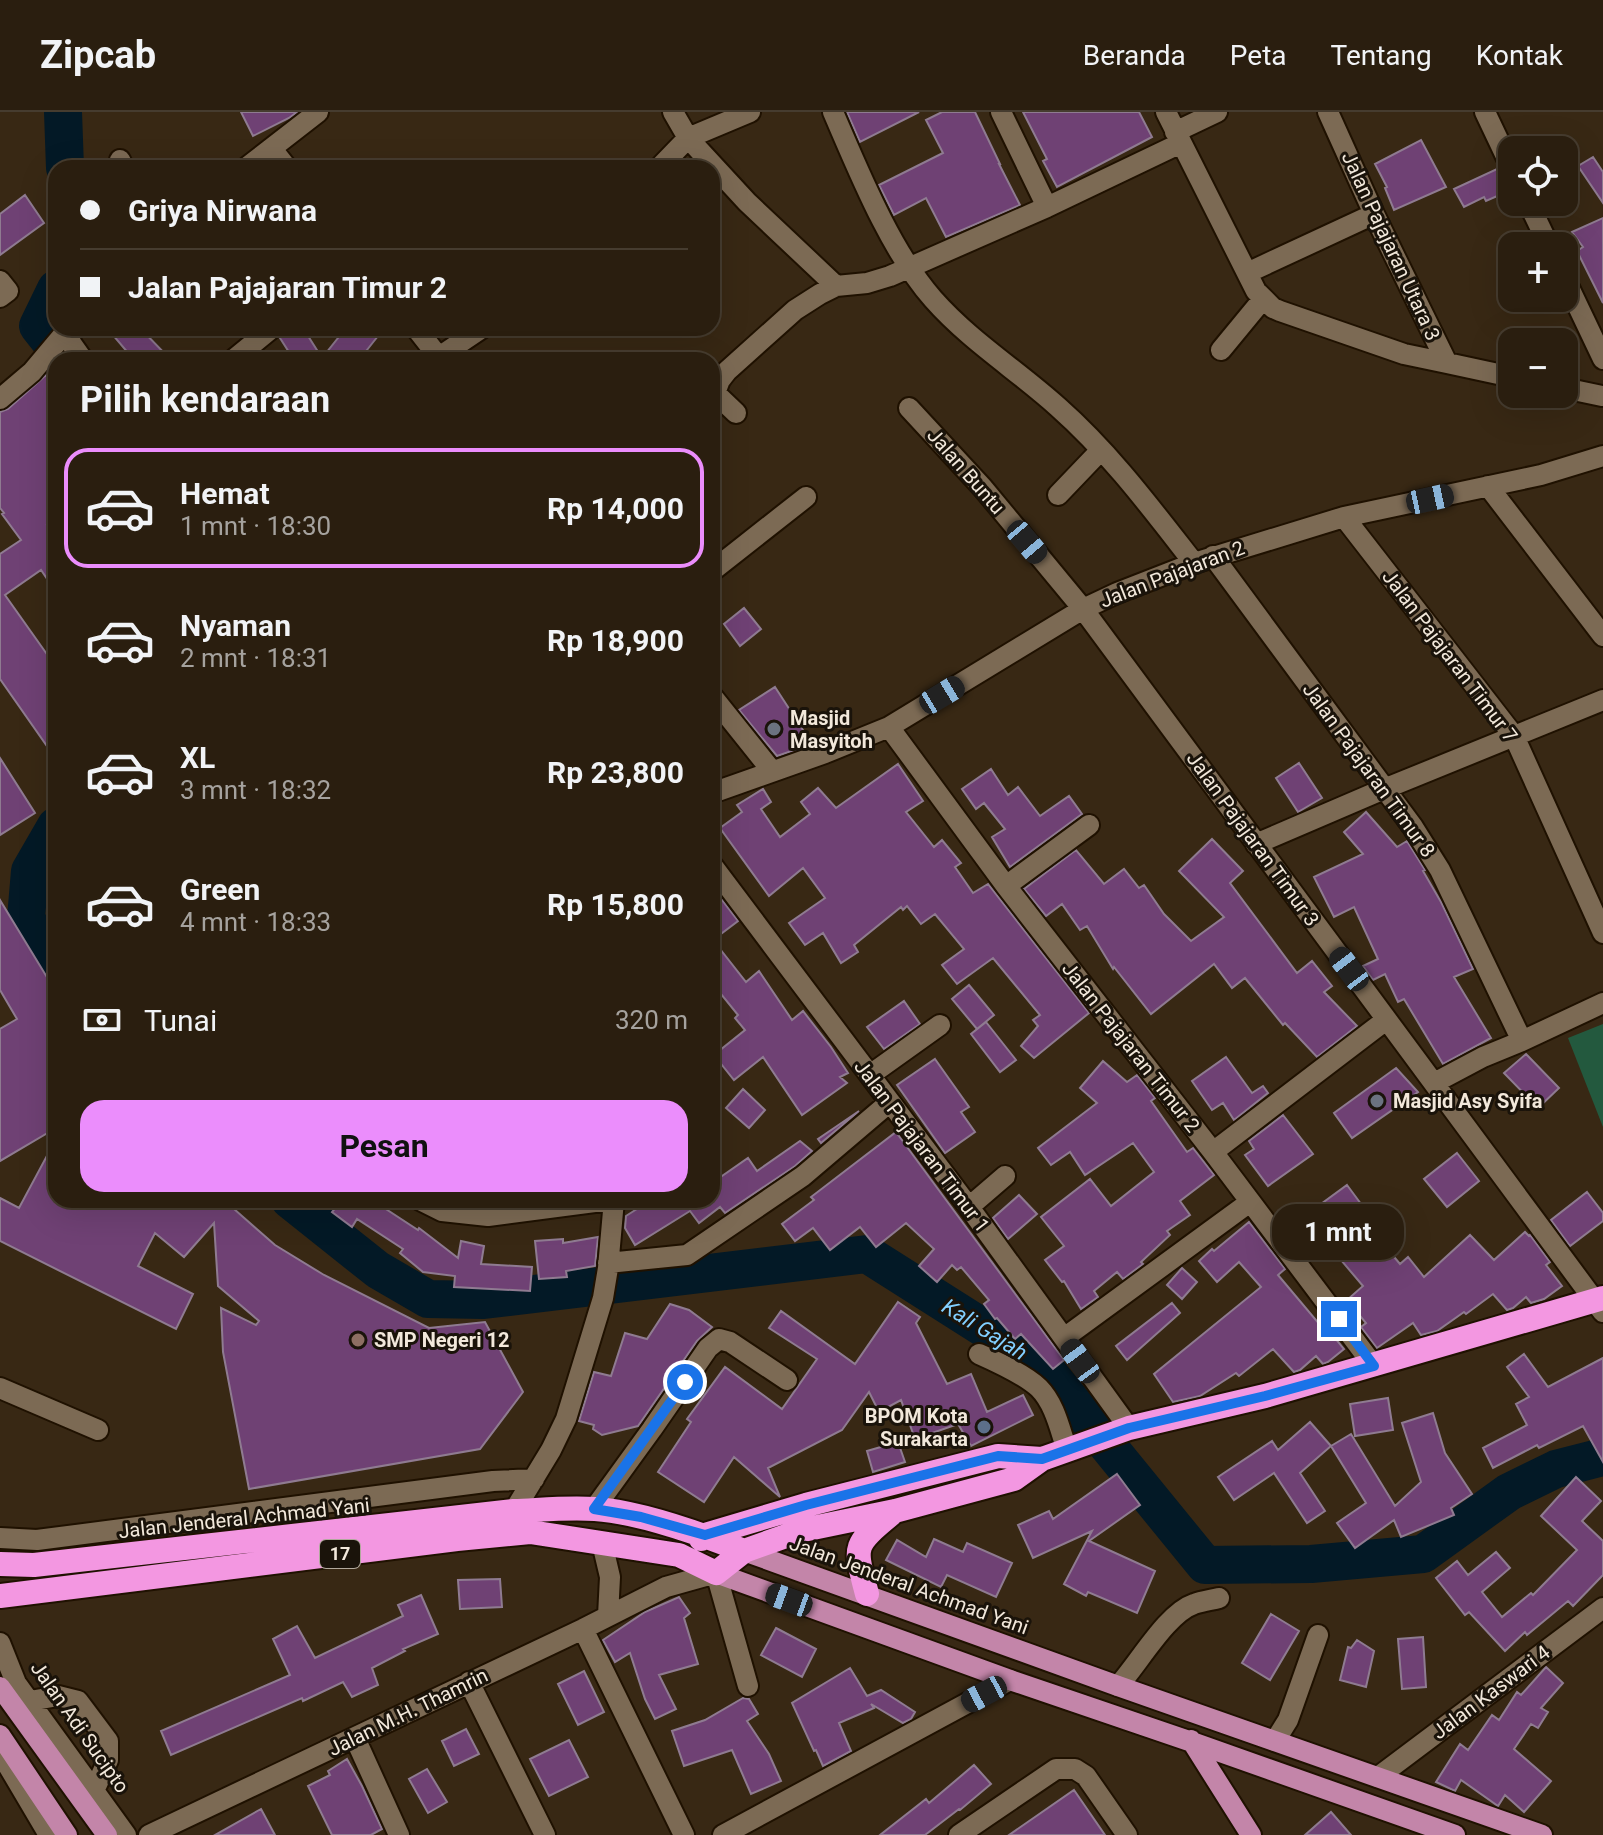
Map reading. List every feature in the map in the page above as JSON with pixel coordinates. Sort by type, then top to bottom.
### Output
[{"type":"highway","points":[[716,1573],[744,1551],[803,1530],[895,1511],[1014,1479],[1042,1459],[1124,1430],[1265,1396],[1600,1304]]},
{"type":"highway","points":[[679,1555],[705,1535],[806,1505],[998,1456],[1042,1459]]},
{"type":"highway","name":"Jalan Jenderal Achmad Yani","points":[[0,1564],[34,1565],[514,1511],[594,1509],[641,1517],[705,1535],[744,1551]]},
{"type":"highway","points":[[867,1594],[858,1547],[865,1535],[895,1511]]},
{"type":"highway","name":"17","points":[[0,1596],[530,1532],[679,1555],[716,1573]]},
{"type":"main road","name":"Jalan Jenderal Achmad Yani","points":[[744,1551],[1542,1835]]},
{"type":"main road","points":[[716,1573],[1010,1680],[1455,1835]]},
{"type":"main road","name":"Jalan Adi Sucipto","points":[[0,1687],[107,1835]]},
{"type":"main road","points":[[1186,1709],[1192,1742],[1251,1835]]},
{"type":"main road","points":[[0,1735],[67,1835]]},
{"type":"street","points":[[673,112],[688,138],[708,160]]},
{"type":"street","points":[[667,160],[688,138],[750,112]]},
{"type":"street","name":"Jalan Pajajaran Timur 8","points":[[833,112],[856,166],[908,267],[933,300],[965,331],[1059,407],[1203,559],[1413,827],[1440,870],[1522,1041]]},
{"type":"street","points":[[1001,112],[1047,207]]},
{"type":"street","points":[[1166,112],[1256,291],[1263,299],[1280,311],[1404,354],[1447,363]]},
{"type":"street","points":[[720,380],[795,310],[836,286],[867,283],[890,276],[1047,207],[1178,138],[1217,112]]},
{"type":"street","name":"Jalan Pajajaran Utara 3","points":[[1328,112],[1447,363],[1498,374]]},
{"type":"street","points":[[1485,112],[1498,139]]},
{"type":"street","points":[[257,160],[313,113]]},
{"type":"street","points":[[272,149],[281,160]]},
{"type":"street","points":[[720,173],[836,286]]},
{"type":"street","points":[[1247,273],[1374,214]]},
{"type":"street","points":[[0,281],[8,291],[0,297]]},
{"type":"street","points":[[1221,350],[1263,299]]},
{"type":"street","points":[[1578,306],[1603,359]]},
{"type":"street","points":[[49,352],[63,336]]},
{"type":"street","points":[[243,352],[262,336]]},
{"type":"street","points":[[422,336],[435,352]]},
{"type":"street","points":[[449,352],[471,336]]},
{"type":"street","points":[[0,399],[32,372],[48,353]]},
{"type":"street","points":[[1578,391],[1603,396]]},
{"type":"street","points":[[720,398],[736,413]]},
{"type":"street","name":"Jalan Buntu","points":[[909,408],[983,488],[1083,609]]},
{"type":"street","points":[[1058,495],[1101,450]]},
{"type":"street","name":"Jalan Pajajaran 2","points":[[720,790],[889,727],[1083,609],[1203,559],[1344,517],[1541,475],[1603,456]]},
{"type":"street","points":[[1488,486],[1603,636]]},
{"type":"street","points":[[720,565],[806,497]]},
{"type":"street","name":"Jalan Pajajaran Timur 7","points":[[1344,517],[1514,736],[1603,933]]},
{"type":"street","name":"Jalan Pajajaran Timur 3","points":[[1083,609],[1600,1304]]},
{"type":"street","points":[[1256,844],[1603,700]]},
{"type":"street","points":[[720,706],[772,771]]},
{"type":"street","name":"Jalan Pajajaran Timur 2","points":[[889,727],[1006,886],[1213,1152],[1374,1366]]},
{"type":"street","points":[[1006,886],[1089,825]]},
{"type":"street","name":"Jalan Pajajaran Timur 1","points":[[720,876],[969,1207],[1064,1338],[1124,1430]]},
{"type":"street","points":[[1434,1083],[1483,1057],[1603,1003]]},
{"type":"street","points":[[1213,1152],[1386,1020]]},
{"type":"street","points":[[870,1075],[940,1025]]},
{"type":"street","points":[[608,1266],[687,1255],[803,1176],[890,1102]]},
{"type":"street","points":[[969,1207],[1005,1176]]},
{"type":"street","points":[[1064,1338],[1250,1202]]},
{"type":"street","points":[[436,1208],[488,1216],[550,1208]]},
{"type":"street","points":[[514,1511],[566,1419],[603,1298],[612,1208]]},
{"type":"street","points":[[594,1509],[708,1348],[719,1339],[730,1342],[787,1380]]},
{"type":"street","points":[[979,1354],[1038,1388],[1048,1400],[1072,1448]]},
{"type":"street","points":[[0,1388],[98,1430]]},
{"type":"street","points":[[0,1538],[37,1540],[493,1481],[534,1479]]},
{"type":"street","points":[[300,1508],[306,1535]]},
{"type":"street","points":[[145,1527],[149,1553]]},
{"type":"street","points":[[602,1543],[610,1577],[608,1616]]},
{"type":"street","points":[[716,1573],[748,1686]]},
{"type":"street","name":"Jalan M.H. Thamrin","points":[[149,1835],[666,1587],[716,1573]]},
{"type":"street","points":[[1118,1686],[1178,1613],[1193,1604],[1219,1598]]},
{"type":"street","name":"Jalan Kaswari 4","points":[[1378,1777],[1603,1608]]},
{"type":"street","points":[[583,1629],[684,1835]]},
{"type":"street","points":[[1275,1741],[1288,1720],[1318,1635]]},
{"type":"street","name":"Jalan Adi Sucipto","points":[[0,1643],[16,1683],[126,1835]]},
{"type":"street","points":[[723,1835],[1010,1680]]},
{"type":"street","points":[[469,1682],[545,1835]]},
{"type":"street","points":[[30,1701],[58,1696],[78,1701],[108,1741],[108,1760],[94,1791]]},
{"type":"street","points":[[355,1738],[399,1835]]},
{"type":"street","points":[[0,1752],[49,1835]]},
{"type":"street","points":[[959,1835],[1056,1769],[1075,1769],[1086,1776],[1127,1835]]},
{"type":"green space","points":[[1603,1024],[1603,1127],[1568,1038]]},
{"type":"building","points":[[241,112],[297,112],[253,136]]},
{"type":"building","points":[[847,112],[919,112],[860,142]]},
{"type":"building","points":[[942,112],[975,112],[1020,205],[946,237],[926,198],[894,215],[879,185],[943,153],[926,120]]},
{"type":"building","points":[[1023,112],[1139,112],[1152,137],[1057,187],[1043,161],[1047,159]]},
{"type":"building","points":[[1421,140],[1446,187],[1394,210],[1375,164]]},
{"type":"building","points":[[1593,157],[1603,172],[1603,203],[1578,166]]},
{"type":"building","points":[[1498,170],[1498,196],[1486,201],[1484,197],[1464,207],[1454,189]]},
{"type":"building","points":[[25,195],[44,223],[0,255],[0,214]]},
{"type":"building","points":[[1603,218],[1603,303],[1578,253],[1583,247],[1578,240],[1578,232],[1572,232]]},
{"type":"building","points":[[114,336],[148,336],[163,352],[127,352]]},
{"type":"building","points":[[308,336],[318,352],[289,352],[280,338]]},
{"type":"building","points":[[340,336],[378,336],[365,352],[327,352]]},
{"type":"building","points":[[46,375],[48,580],[41,570],[5,595],[48,656],[48,748],[0,679],[0,554],[21,540],[0,508],[0,412],[8,409]]},
{"type":"building","points":[[744,608],[761,629],[740,646],[724,624]]},
{"type":"building","name":"Masjid Masyitoh","points":[[775,687],[812,744],[777,756],[739,710]]},
{"type":"building","points":[[0,758],[35,813],[0,835]]},
{"type":"building","points":[[1299,763],[1322,798],[1298,812],[1276,778]]},
{"type":"building","points":[[898,764],[923,801],[906,812],[934,847],[942,840],[961,863],[955,867],[973,893],[988,884],[1089,1013],[1034,1058],[1021,1046],[1038,1026],[1033,1020],[1040,1015],[993,958],[957,984],[942,965],[964,949],[935,914],[921,924],[907,906],[903,910],[901,907],[854,945],[858,952],[841,963],[823,933],[805,945],[789,923],[825,898],[803,868],[769,896],[720,828],[742,812],[737,805],[763,789],[771,802],[761,809],[780,837],[810,814],[801,802],[818,788],[836,808]]},
{"type":"building","points":[[991,769],[1008,795],[1018,787],[1040,816],[1069,796],[1082,814],[1010,867],[992,837],[1005,829],[984,803],[976,809],[962,789]]},
{"type":"building","points":[[1366,812],[1397,847],[1407,841],[1425,870],[1473,969],[1454,977],[1491,1038],[1443,1064],[1404,999],[1398,1002],[1385,974],[1373,980],[1363,966],[1378,959],[1354,907],[1334,917],[1314,877],[1363,854],[1344,832]]},
{"type":"building","points":[[1212,839],[1243,871],[1230,883],[1297,973],[1312,961],[1332,986],[1324,992],[1357,1026],[1317,1057],[1285,1023],[1283,1025],[1245,978],[1232,988],[1214,964],[1151,1014],[1113,969],[1087,926],[1080,930],[1062,904],[1046,916],[1024,889],[1076,850],[1104,884],[1124,869],[1139,888],[1144,885],[1164,914],[1191,941],[1224,917],[1179,871]]},
{"type":"building","points":[[720,897],[738,921],[720,935]]},
{"type":"building","points":[[0,900],[48,979],[48,1133],[0,1161],[0,1029],[17,1019],[0,990]]},
{"type":"building","points":[[720,949],[746,982],[759,971],[792,1020],[803,1011],[848,1073],[840,1077],[847,1083],[802,1115],[763,1057],[734,1080],[720,1062],[720,1050],[745,1030],[735,1018],[738,1015],[720,993]]},
{"type":"building","points":[[969,985],[994,1015],[977,1029],[952,999]]},
{"type":"building","points":[[904,1001],[920,1024],[884,1049],[867,1027]]},
{"type":"building","points":[[986,1022],[1016,1060],[1000,1072],[971,1034]]},
{"type":"building","points":[[1526,1054],[1559,1088],[1538,1108],[1504,1073]]},
{"type":"building","points":[[1226,1057],[1252,1093],[1263,1086],[1268,1093],[1234,1120],[1223,1103],[1212,1110],[1192,1081]]},
{"type":"building","points":[[935,1059],[969,1107],[961,1112],[975,1132],[945,1153],[897,1085]]},
{"type":"building","points":[[1103,1061],[1127,1082],[1137,1075],[1155,1098],[1151,1101],[1187,1152],[1193,1148],[1214,1175],[1180,1201],[1190,1215],[1167,1231],[1170,1235],[1141,1262],[1143,1264],[1123,1279],[1117,1272],[1094,1291],[1098,1297],[1081,1309],[1064,1281],[1045,1260],[1064,1246],[1041,1217],[1090,1179],[1111,1206],[1154,1172],[1133,1143],[1085,1175],[1070,1152],[1051,1165],[1038,1148],[1097,1103],[1080,1088]]},
{"type":"building","name":"Masjid Asy Syifa","points":[[1396,1068],[1418,1092],[1352,1138],[1334,1113]]},
{"type":"building","points":[[743,1089],[765,1110],[749,1128],[726,1108]]},
{"type":"building","points":[[859,1111],[821,1143],[818,1139]]},
{"type":"building","points":[[1283,1115],[1313,1154],[1268,1186],[1245,1155],[1254,1149],[1249,1141]]},
{"type":"building","points":[[896,1132],[1064,1360],[1053,1369],[1021,1334],[1015,1339],[995,1319],[984,1304],[989,1300],[961,1267],[957,1270],[952,1265],[937,1282],[919,1266],[934,1249],[906,1223],[876,1247],[860,1227],[830,1250],[813,1228],[795,1241],[782,1224],[814,1200],[811,1197]]},
{"type":"building","points":[[800,1141],[812,1151],[725,1213],[720,1207],[720,1177],[748,1158],[757,1171]]},
{"type":"building","points":[[1457,1153],[1479,1181],[1447,1207],[1424,1179]]},
{"type":"building","name":"SMP Negeri 12","points":[[48,1154],[48,1208],[235,1208],[275,1245],[324,1275],[429,1328],[485,1322],[523,1392],[480,1449],[249,1489],[223,1352],[221,1308],[256,1325],[259,1321],[218,1286],[214,1223],[184,1257],[155,1233],[138,1266],[193,1294],[176,1329],[0,1241],[0,1198],[19,1208]]},
{"type":"building","points":[[1347,1185],[1364,1208],[1357,1213],[1400,1264],[1408,1257],[1424,1277],[1470,1235],[1494,1260],[1525,1232],[1550,1262],[1546,1265],[1562,1286],[1544,1299],[1531,1303],[1526,1297],[1507,1310],[1493,1294],[1437,1331],[1421,1335],[1413,1323],[1377,1348],[1361,1327],[1366,1323],[1347,1300],[1363,1286],[1306,1215]]},
{"type":"building","points":[[1587,1192],[1603,1213],[1603,1221],[1570,1246],[1551,1220]]},
{"type":"building","points":[[1019,1195],[1037,1214],[1008,1239],[993,1218]]},
{"type":"building","points":[[335,1208],[384,1208],[419,1228],[458,1258],[461,1241],[484,1246],[481,1264],[532,1267],[530,1291],[454,1287],[455,1276],[423,1272],[400,1253],[403,1249],[357,1219],[352,1227],[332,1212]]},
{"type":"building","points":[[638,1208],[719,1208],[699,1223],[690,1211],[635,1245],[625,1228],[626,1216]]},
{"type":"building","points":[[1249,1222],[1285,1269],[1278,1275],[1344,1349],[1323,1364],[1316,1356],[1294,1372],[1273,1349],[1239,1376],[1236,1373],[1200,1396],[1173,1402],[1154,1374],[1261,1287],[1239,1262],[1217,1282],[1199,1261]]},
{"type":"building","points":[[598,1237],[595,1266],[566,1271],[567,1277],[539,1279],[535,1241],[563,1239],[563,1243]]},
{"type":"building","points":[[1182,1268],[1197,1282],[1182,1299],[1167,1285]]},
{"type":"building","points":[[898,1302],[920,1317],[916,1323],[947,1384],[971,1374],[987,1412],[1023,1395],[1033,1415],[971,1446],[958,1424],[915,1439],[901,1400],[879,1412],[869,1392],[842,1430],[768,1468],[780,1497],[734,1457],[704,1502],[658,1472],[691,1422],[687,1419],[725,1367],[782,1409],[817,1359],[769,1328],[781,1311],[855,1364]]},
{"type":"building","points":[[1172,1303],[1180,1313],[1127,1360],[1116,1346]]},
{"type":"building","points":[[670,1304],[689,1310],[712,1327],[697,1341],[638,1426],[602,1435],[593,1429],[594,1425],[579,1421],[594,1372],[611,1376],[625,1333],[647,1339]]},
{"type":"building","points":[[1524,1354],[1548,1387],[1603,1358],[1603,1462],[1583,1426],[1493,1468],[1483,1448],[1527,1425],[1516,1404],[1529,1397],[1507,1367]]},
{"type":"building","points":[[1388,1398],[1393,1430],[1355,1436],[1350,1404]]},
{"type":"building","points":[[1433,1413],[1445,1453],[1472,1494],[1451,1508],[1454,1515],[1401,1537],[1394,1520],[1355,1548],[1337,1523],[1366,1503],[1331,1446],[1351,1434],[1395,1506],[1421,1482],[1402,1423]]},
{"type":"building","points":[[1310,1422],[1331,1446],[1300,1473],[1325,1511],[1307,1523],[1274,1473],[1234,1500],[1218,1477],[1272,1441],[1278,1450]]},
{"type":"building","points":[[898,1442],[905,1462],[873,1472],[867,1451]]},
{"type":"building","points":[[1117,1474],[1140,1505],[1089,1541],[1155,1571],[1137,1613],[1088,1592],[1086,1596],[1064,1584],[1092,1531],[1033,1558],[1018,1525],[1049,1511],[1053,1519]]},
{"type":"building","points":[[1576,1477],[1601,1501],[1582,1521],[1603,1541],[1603,1575],[1573,1606],[1568,1601],[1527,1635],[1525,1632],[1505,1651],[1469,1612],[1465,1615],[1436,1578],[1457,1561],[1468,1575],[1496,1552],[1510,1568],[1482,1592],[1502,1617],[1531,1593],[1533,1595],[1577,1550],[1541,1516]]},
{"type":"building","points":[[934,1539],[963,1552],[967,1543],[1012,1563],[996,1597],[947,1575],[941,1587],[886,1560],[897,1540],[926,1557]]},
{"type":"building","points":[[500,1579],[502,1607],[460,1609],[458,1580]]},
{"type":"building","points":[[421,1595],[438,1634],[403,1649],[405,1651],[372,1668],[378,1685],[352,1697],[343,1682],[171,1755],[161,1731],[290,1675],[273,1639],[297,1626],[315,1658],[403,1616],[398,1605]]},
{"type":"building","points":[[679,1597],[690,1613],[684,1618],[698,1664],[659,1675],[676,1709],[655,1719],[630,1653],[615,1662],[603,1640],[645,1612]]},
{"type":"building","points":[[1271,1614],[1299,1631],[1270,1680],[1242,1663]]},
{"type":"building","points":[[776,1628],[816,1649],[802,1677],[761,1655]]},
{"type":"building","points":[[1423,1637],[1426,1687],[1402,1689],[1398,1639]]},
{"type":"building","points":[[1357,1640],[1374,1651],[1366,1687],[1340,1680],[1348,1647],[1351,1648]]},
{"type":"building","points":[[1546,1667],[1563,1683],[1541,1708],[1548,1712],[1538,1728],[1531,1724],[1514,1749],[1551,1781],[1524,1812],[1505,1795],[1498,1806],[1461,1780],[1455,1791],[1436,1782],[1460,1744],[1468,1750],[1492,1715],[1499,1720],[1517,1692],[1521,1695]]},
{"type":"building","points":[[850,1668],[867,1696],[881,1690],[915,1712],[911,1719],[903,1723],[871,1704],[874,1708],[839,1723],[851,1751],[823,1766],[792,1703]]},
{"type":"building","points":[[584,1671],[604,1712],[578,1725],[558,1684]]},
{"type":"building","points":[[743,1698],[749,1699],[758,1714],[747,1721],[769,1754],[781,1781],[751,1794],[732,1750],[684,1766],[672,1731],[705,1720]]},
{"type":"building","points":[[466,1729],[479,1754],[454,1766],[442,1741]]},
{"type":"building","points":[[569,1740],[588,1777],[549,1796],[530,1759]]},
{"type":"building","points":[[347,1759],[382,1829],[371,1835],[332,1835],[308,1786],[330,1775],[328,1771]]},
{"type":"building","points":[[974,1765],[991,1784],[960,1810],[925,1835],[880,1835],[926,1799],[929,1803]]},
{"type":"building","points":[[427,1769],[447,1802],[428,1813],[409,1779]]},
{"type":"building","points":[[1074,1790],[1105,1835],[1009,1835]]},
{"type":"building","points":[[261,1809],[275,1835],[215,1835]]},
{"type":"building","points":[[1331,1812],[1351,1835],[1305,1835]]},
{"type":"waterway","name":"Kali Gajah","points":[[63,112],[65,160]]},
{"type":"waterway","name":"Kali Gajah","points":[[48,305],[38,326],[59,352]]},
{"type":"waterway","name":"Kali Gajah","points":[[48,840],[30,871],[26,918],[48,959]]},
{"type":"waterway","name":"Kali Gajah","points":[[300,1208],[378,1270],[428,1299],[484,1300],[867,1254],[1042,1365],[1205,1565],[1311,1564],[1423,1554],[1509,1492],[1556,1469],[1603,1457]]},
{"type":"place","name":"Masjid Masyitoh","points":[[774,729]]},
{"type":"place","name":"Masjid Asy Syifa","points":[[1377,1101]]},
{"type":"place","name":"SMP Negeri 12","points":[[358,1340]]},
{"type":"place","name":"BPOM Kota Surakarta","points":[[984,1427]]},
{"type":"route","points":[[685,1382],[594,1509],[641,1517],[705,1535],[806,1505],[998,1456],[1042,1459],[1129,1428],[1374,1366],[1339,1319]]}]
